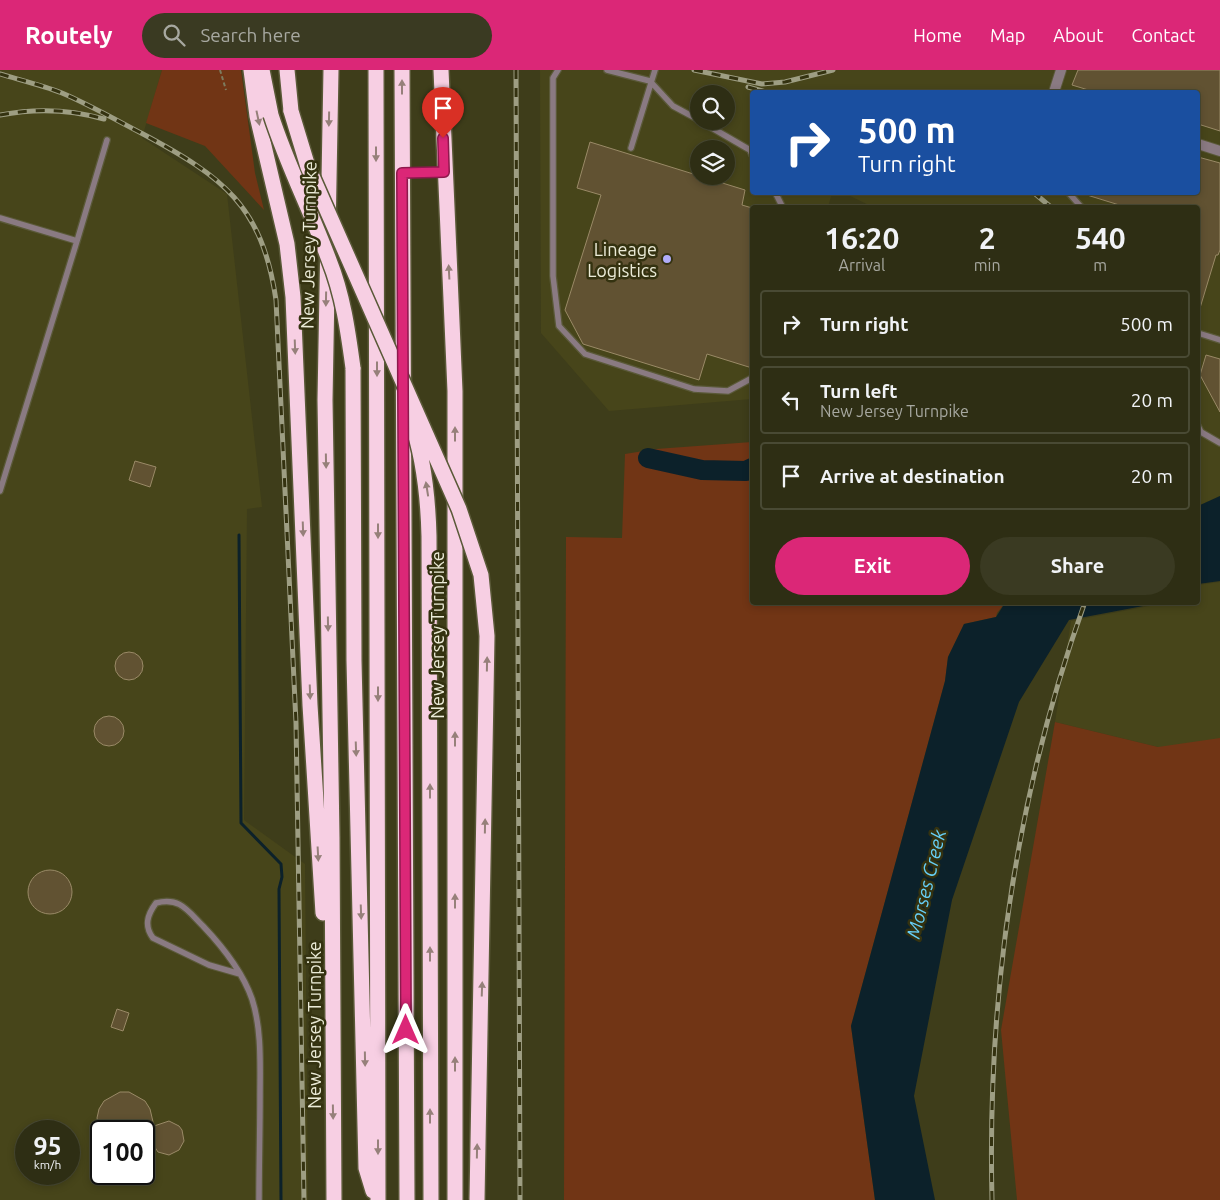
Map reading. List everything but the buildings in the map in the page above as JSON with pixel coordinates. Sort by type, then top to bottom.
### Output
[{"type":"highway","points":[[251,70],[257,116],[287,244],[293,297],[318,846],[332,1011]]},
{"type":"highway","points":[[262,70],[271,115],[288,163],[330,261],[341,297],[353,368],[354,661],[371,1011],[376,1200]]},
{"type":"highway","points":[[287,70],[291,111],[308,167],[459,510],[476,558],[486,604],[487,646],[477,1200]]},
{"type":"highway","name":"New Jersey Turnpike","points":[[331,70],[325,400],[332,837],[334,1200]]},
{"type":"highway","points":[[371,1011],[376,70]]},
{"type":"highway","name":"New Jersey Turnpike","points":[[402,70],[407,1200]]},
{"type":"highway","name":"New Jersey Turnpike","points":[[441,70],[454,391],[456,588],[455,1200]]},
{"type":"highway","points":[[386,347],[415,431],[428,498],[430,1200]]},
{"type":"street","points":[[1055,90],[1061,70]]},
{"type":"street","points":[[1200,145],[1220,151]]},
{"type":"lane","points":[[558,70],[553,78],[553,276],[559,326],[585,354],[694,389],[728,391],[750,379]]},
{"type":"lane","points":[[608,70],[650,81],[674,106],[690,116]]},
{"type":"lane","points":[[631,148],[650,81],[655,70]]},
{"type":"lane","points":[[715,130],[750,150]]},
{"type":"lane","points":[[0,491],[107,140]]},
{"type":"lane","points":[[402,173],[444,172]]},
{"type":"lane","points":[[1071,195],[1079,205]]},
{"type":"lane","points":[[0,218],[77,240]]},
{"type":"lane","points":[[1200,334],[1220,340]]},
{"type":"lane","points":[[1200,430],[1220,443]]},
{"type":"lane","points":[[240,974],[209,965],[153,938],[148,932],[149,912],[156,903],[167,900],[178,902],[210,933],[240,974],[252,998],[259,1033],[259,1200]]},
{"type":"path","points":[[220,70],[226,90]]},
{"type":"shaded area","points":[[0,70],[162,70],[142,138],[227,194],[262,507],[247,509],[244,820],[305,864],[308,1200],[0,1200]]},
{"type":"shaded area","points":[[162,70],[241,70],[255,173],[264,210],[205,146],[146,123]]},
{"type":"shaded area","points":[[540,70],[1220,70],[1220,496],[1200,505],[1200,205],[869,205],[848,195],[1200,195],[1200,90],[750,90],[750,195],[831,195],[829,205],[750,205],[750,399],[609,411],[541,333]]},
{"type":"shaded area","points":[[750,442],[750,605],[1003,605],[996,617],[964,624],[948,657],[945,681],[851,1026],[875,1200],[564,1200],[566,537],[622,538],[625,454],[656,449]]},
{"type":"shaded area","points":[[1220,582],[1220,839],[1158,747],[1055,722],[1071,621],[1155,605],[1200,605],[1200,585]]},
{"type":"shaded area","points":[[1055,722],[1158,747],[1220,738],[1220,1200],[1017,1200],[1001,1030]]},
{"type":"water","points":[[1220,496],[1220,581],[1200,584],[1200,505]]},
{"type":"water","name":"Morses Creek","points":[[1004,605],[1148,605],[1069,620],[1019,702],[952,900],[914,1096],[935,1200],[875,1200],[851,1026],[945,681],[948,657],[964,624],[996,617]]},
{"type":"waterway","points":[[648,458],[702,470],[746,471],[750,469]]},
{"type":"waterway","points":[[239,535],[241,823],[281,864],[282,877],[279,889],[281,1200]]},
{"type":"railway","points":[[516,70],[520,1200]]},
{"type":"railway","points":[[694,70],[762,84],[785,82],[833,70]]},
{"type":"railway","points":[[0,74],[62,93],[93,108],[171,150],[217,180],[249,217],[261,240],[270,267],[276,300],[296,723],[304,1200]]},
{"type":"railway","points":[[748,87],[759,90]]},
{"type":"railway","points":[[0,115],[27,111],[65,111],[104,119]]},
{"type":"railway","points":[[1037,195],[1048,205]]},
{"type":"railway","points":[[992,1200],[995,1048],[1001,972],[1011,897],[1024,822],[1041,748],[1061,674],[1084,605]]},
{"type":"place","name":"Lineage Logistics","points":[[667,259]]},
{"type":"route","points":[[406,1030],[402,173],[444,172],[443,138]]}]
